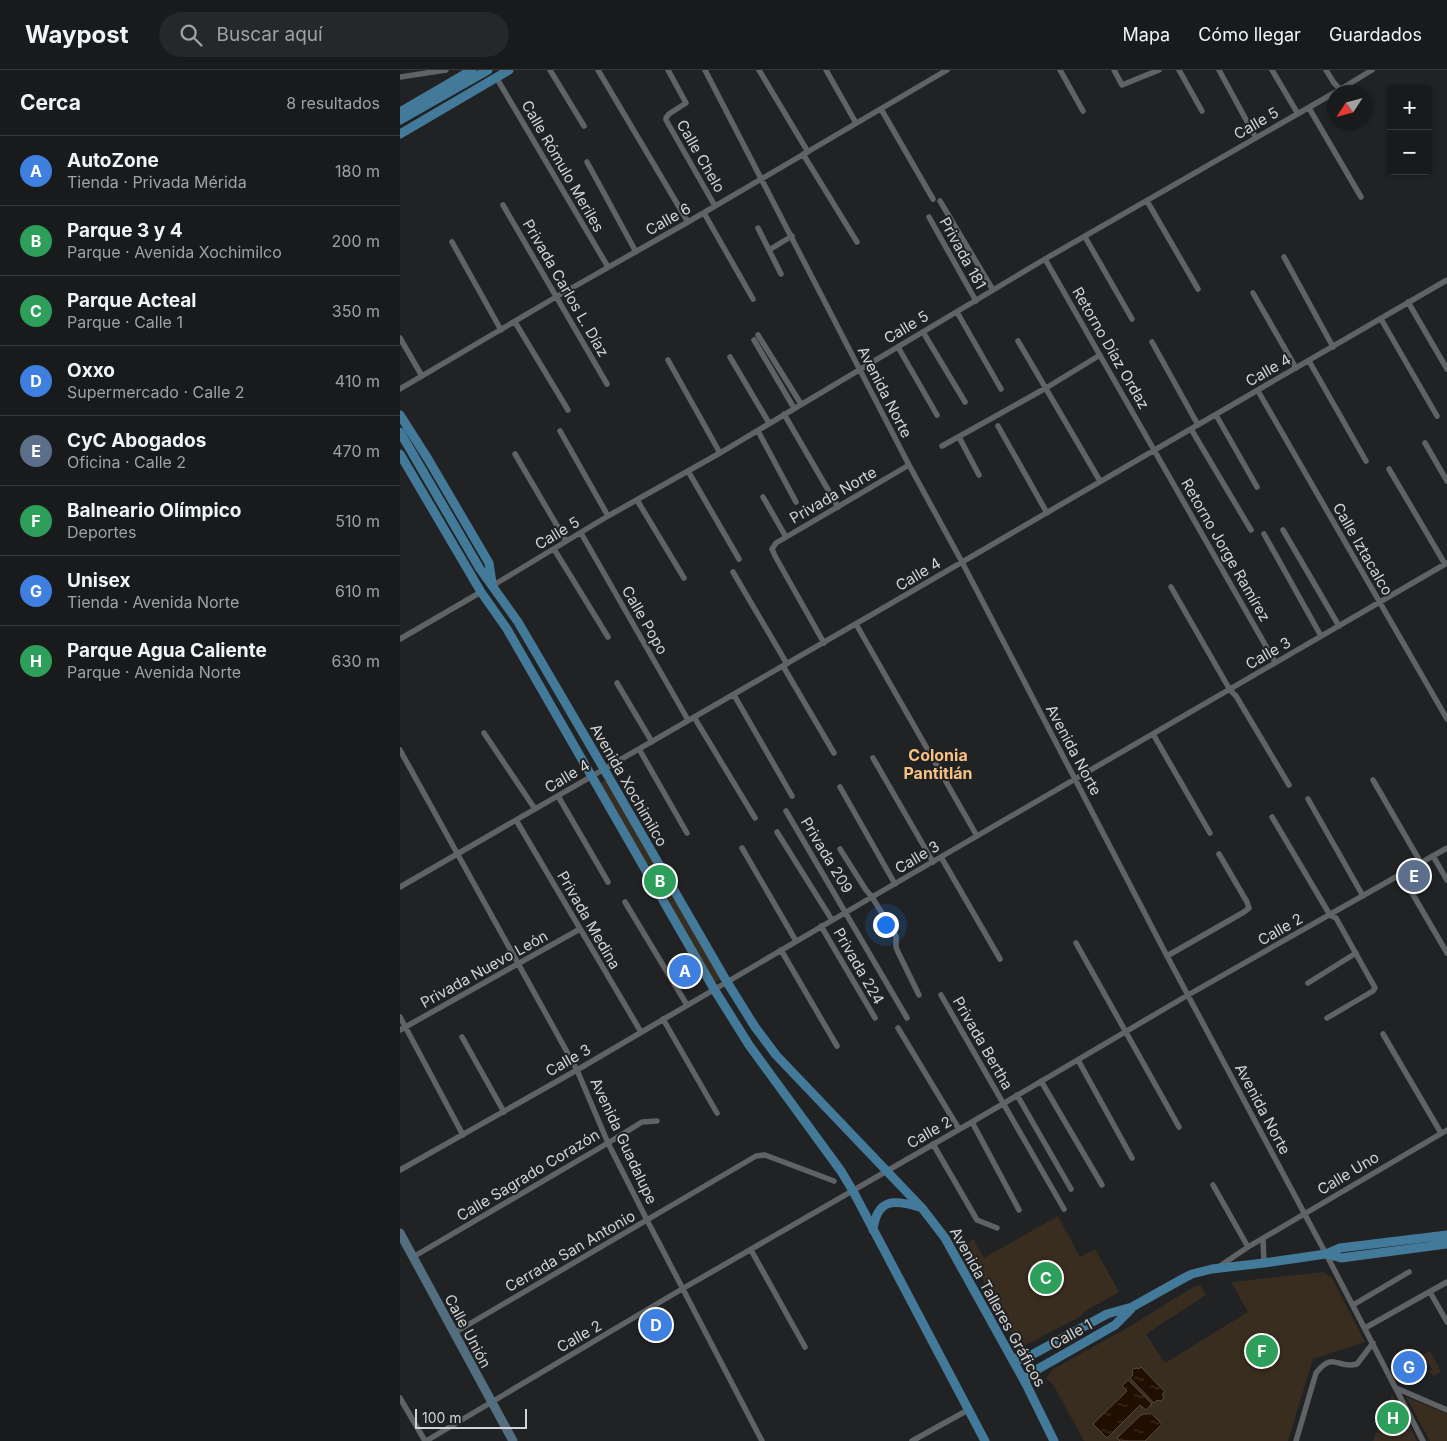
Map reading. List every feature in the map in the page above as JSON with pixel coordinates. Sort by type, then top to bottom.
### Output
[{"type":"main road","points":[[400,112],[472,70]]},
{"type":"main road","points":[[400,120],[488,70]]},
{"type":"main road","points":[[400,134],[509,70]]},
{"type":"main road","name":"Avenida Xochimilco","points":[[400,415],[489,563],[492,586],[518,622],[755,1027],[776,1055],[887,1171]]},
{"type":"main road","points":[[400,432],[480,569],[492,586]]},
{"type":"main road","name":"Avenida Xochimilco","points":[[400,454],[481,592],[507,629],[714,989],[749,1045],[853,1191]]},
{"type":"main road","name":"Avenida Talleres Gráficos","points":[[887,1171],[922,1208],[942,1233],[1026,1384],[1054,1441]]},
{"type":"main road","points":[[853,1191],[985,1441]]},
{"type":"main road","points":[[873,1230],[874,1219],[878,1212],[888,1204],[896,1202],[922,1208]]},
{"type":"main road","points":[[1326,1254],[1340,1248],[1447,1235]]},
{"type":"main road","points":[[1326,1254],[1341,1258],[1447,1244]]},
{"type":"main road","name":"Calle 1","points":[[1011,1357],[1018,1360],[1026,1358],[1107,1314],[1132,1307],[1184,1278],[1202,1271],[1326,1254]]},
{"type":"main road","name":"Calle 1","points":[[1026,1384],[1025,1380],[1031,1373],[1114,1325],[1132,1307]]},
{"type":"street","points":[[400,77],[446,70]]},
{"type":"street","points":[[550,70],[584,126]]},
{"type":"street","points":[[598,70],[688,222]]},
{"type":"street","name":"Calle Chelo","points":[[668,70],[686,103],[666,118],[715,206]]},
{"type":"street","name":"Avenida Norte","points":[[705,70],[909,465],[962,562],[1423,1441]]},
{"type":"street","points":[[759,70],[857,242]]},
{"type":"street","points":[[826,70],[856,123]]},
{"type":"street","name":"Calle 6","points":[[400,389],[947,70]]},
{"type":"street","points":[[1060,70],[1084,111]]},
{"type":"street","points":[[1114,70],[1122,85],[1157,72]]},
{"type":"street","points":[[1179,70],[1202,111]]},
{"type":"street","points":[[1219,70],[1256,138]]},
{"type":"street","points":[[1272,70],[1298,114]]},
{"type":"street","points":[[1326,70],[1335,85]]},
{"type":"street","name":"Calle 5","points":[[1348,85],[1372,70]]},
{"type":"street","name":"Calle Rómulo Meriles","points":[[496,77],[608,267]]},
{"type":"street","name":"Calle 5","points":[[492,586],[608,516],[758,431],[1045,259],[1327,98]]},
{"type":"street","points":[[1309,108],[1361,197]]},
{"type":"street","points":[[881,109],[933,199]]},
{"type":"street","points":[[587,162],[636,252]]},
{"type":"street","points":[[940,201],[993,290]]},
{"type":"street","points":[[1147,201],[1198,289]]},
{"type":"street","name":"Privada Carlos L. Díaz","points":[[503,205],[607,384]]},
{"type":"street","points":[[704,213],[753,299]]},
{"type":"street","name":"Privada 181","points":[[929,217],[976,301]]},
{"type":"street","points":[[758,228],[781,274]]},
{"type":"street","points":[[770,250],[792,236]]},
{"type":"street","points":[[1085,237],[1132,318]]},
{"type":"street","points":[[452,242],[501,330]]},
{"type":"street","points":[[1284,257],[1333,347]]},
{"type":"street","name":"Retorno Díaz Ordaz","points":[[1045,259],[1154,450]]},
{"type":"street","name":"Calle 4","points":[[400,887],[824,643],[1447,280]]},
{"type":"street","points":[[1253,293],[1296,368]]},
{"type":"street","points":[[1408,302],[1447,369]]},
{"type":"street","points":[[956,312],[1001,389]]},
{"type":"street","points":[[1381,319],[1437,416]]},
{"type":"street","points":[[515,322],[568,410]]},
{"type":"street","points":[[923,332],[965,402]]},
{"type":"street","points":[[400,338],[422,376]]},
{"type":"street","points":[[794,408],[757,338],[801,404]]},
{"type":"street","points":[[1018,340],[1100,481]]},
{"type":"street","points":[[1152,342],[1198,425]]},
{"type":"street","points":[[898,346],[938,415]]},
{"type":"street","points":[[942,446],[1046,388],[1100,355]]},
{"type":"street","points":[[730,357],[769,423]]},
{"type":"street","points":[[668,360],[720,453]]},
{"type":"street","points":[[1309,361],[1366,461]]},
{"type":"street","name":"Calle Iztacalco","points":[[1258,391],[1447,719]]},
{"type":"street","points":[[784,414],[838,507]]},
{"type":"street","points":[[1216,415],[1258,487]]},
{"type":"street","points":[[998,426],[1047,513]]},
{"type":"street","points":[[1191,429],[1251,530]]},
{"type":"street","points":[[560,431],[608,516]]},
{"type":"street","points":[[758,431],[796,502]]},
{"type":"street","points":[[959,437],[979,475]]},
{"type":"street","points":[[1425,442],[1447,480]]},
{"type":"street","name":"Retorno Jorge Ramírez","points":[[1154,450],[1275,662]]},
{"type":"street","points":[[515,454],[566,541]]},
{"type":"street","name":"Privada Norte","points":[[824,643],[772,549],[776,543],[909,465]]},
{"type":"street","points":[[1389,469],[1446,564]]},
{"type":"street","points":[[688,471],[739,559]]},
{"type":"street","points":[[763,497],[786,537]]},
{"type":"street","points":[[637,500],[684,578]]},
{"type":"street","points":[[1283,530],[1339,626]]},
{"type":"street","name":"Calle Popo","points":[[581,533],[691,718],[755,818]]},
{"type":"street","points":[[1264,534],[1321,636]]},
{"type":"street","points":[[554,549],[608,638]]},
{"type":"street","name":"Calle 3","points":[[400,1170],[577,1070],[872,896],[1446,564]]},
{"type":"street","points":[[733,572],[834,753]]},
{"type":"street","points":[[1171,587],[1230,690],[1236,696],[1289,785]]},
{"type":"street","points":[[400,639],[481,592]]},
{"type":"street","points":[[856,624],[977,836]]},
{"type":"street","points":[[617,683],[652,742]]},
{"type":"street","points":[[734,694],[792,796]]},
{"type":"street","points":[[484,733],[535,810]]},
{"type":"street","points":[[1153,734],[1210,834]]},
{"type":"street","points":[[640,749],[687,833]]},
{"type":"street","name":"Avenida Guadalupe","points":[[400,750],[402,760],[458,854],[577,1070],[608,1143],[762,1441]]},
{"type":"street","points":[[874,758],[933,862]]},
{"type":"street","points":[[1373,780],[1421,863]]},
{"type":"street","points":[[840,787],[895,884]]},
{"type":"street","points":[[558,796],[608,882]]},
{"type":"street","points":[[1308,799],[1362,896]]},
{"type":"street","name":"Privada 209","points":[[786,811],[907,1018]]},
{"type":"street","points":[[1272,817],[1330,915],[1336,918],[1375,988],[1327,1018]]},
{"type":"street","name":"Privada Medina","points":[[516,820],[641,1032]]},
{"type":"street","points":[[777,832],[832,920]]},
{"type":"street","points":[[742,848],[796,941]]},
{"type":"street","name":"Calle 2","points":[[426,1441],[682,1289],[1188,995],[1447,848]]},
{"type":"street","points":[[840,849],[896,936],[898,952],[919,995]]},
{"type":"street","points":[[1167,956],[1249,908],[1219,854]]},
{"type":"street","points":[[1433,856],[1447,880]]},
{"type":"street","points":[[941,857],[1000,959]]},
{"type":"street","points":[[1401,874],[1447,953]]},
{"type":"street","points":[[626,902],[687,1005]]},
{"type":"street","name":"Privada 224","points":[[821,926],[875,1018]]},
{"type":"street","name":"Privada Nuevo León","points":[[403,1029],[580,929]]},
{"type":"street","points":[[1076,943],[1179,1126]]},
{"type":"street","points":[[782,950],[837,1046]]},
{"type":"street","points":[[1308,983],[1356,954]]},
{"type":"street","name":"Privada Bertha","points":[[941,995],[1064,1209]]},
{"type":"street","points":[[400,1017],[403,1029],[463,1135]]},
{"type":"street","points":[[663,1019],[717,1113]]},
{"type":"street","points":[[898,1028],[959,1129]]},
{"type":"street","points":[[1383,1034],[1441,1133]]},
{"type":"street","points":[[462,1037],[504,1112]]},
{"type":"street","points":[[1078,1060],[1132,1158]]},
{"type":"street","points":[[1041,1081],[1102,1185]]},
{"type":"street","points":[[1017,1095],[1071,1189]]},
{"type":"street","name":"Calle Sagrado Corazón","points":[[413,1258],[643,1121],[657,1121]]},
{"type":"street","points":[[972,1122],[1019,1210]]},
{"type":"street","name":"Calle Uno","points":[[1216,1268],[1248,1247],[1447,1130]]},
{"type":"street","points":[[933,1144],[977,1220],[997,1228]]},
{"type":"street","name":"Cerrada San Antonio","points":[[454,1333],[759,1155],[765,1155],[834,1181]]},
{"type":"street","points":[[1213,1185],[1248,1247]]},
{"type":"street","name":"Calle Unión","points":[[400,1233],[512,1441]]},
{"type":"street","points":[[1263,1239],[1264,1263]]},
{"type":"street","points":[[751,1250],[805,1347]]},
{"type":"street","points":[[1353,1305],[1409,1272]]},
{"type":"street","points":[[1365,1328],[1447,1282]]},
{"type":"street","points":[[1430,1292],[1447,1322]]},
{"type":"street","points":[[1296,1441],[1316,1373],[1321,1366],[1328,1362],[1336,1361],[1352,1366],[1357,1364],[1372,1343]]},
{"type":"street","points":[[1396,1388],[1447,1410]]},
{"type":"street","points":[[400,1398],[426,1441]]},
{"type":"street","points":[[912,1441],[968,1410]]},
{"type":"shaded area","points":[[605,780],[722,979],[714,983],[598,784]]},
{"type":"shaded area","points":[[1058,1216],[1080,1257],[1095,1249],[1119,1292],[1084,1312],[1081,1316],[1020,1348],[965,1247],[973,1239],[984,1258]]},
{"type":"shaded area","points":[[1323,1272],[1332,1278],[1365,1342],[1313,1359],[1288,1441],[1084,1441],[1054,1386],[1046,1378],[1053,1369],[1129,1327],[1195,1286],[1200,1285],[1206,1295],[1146,1334],[1165,1363],[1248,1312],[1231,1282]]},
{"type":"shaded area","points":[[1430,1351],[1441,1372],[1433,1376],[1429,1371],[1432,1369],[1427,1362],[1421,1366],[1416,1358]]},
{"type":"shaded area","points":[[1392,1394],[1417,1441],[1373,1441]]},
{"type":"shaded area","points":[[1406,1397],[1447,1414],[1447,1441],[1430,1441]]},
{"type":"water","points":[[1141,1367],[1165,1392],[1162,1394],[1164,1398],[1161,1401],[1157,1400],[1154,1403],[1130,1378],[1133,1375],[1133,1369]]},
{"type":"water","points":[[1128,1380],[1152,1404],[1146,1410],[1140,1405],[1107,1438],[1093,1424],[1127,1391],[1122,1386]]},
{"type":"water","points":[[1142,1414],[1152,1414],[1162,1424],[1145,1441],[1120,1441],[1117,1438]]},
{"type":"place","name":"CyC Abogados","points":[[1414,876]]},
{"type":"place","name":"Parque 3 y 4","points":[[660,881]]},
{"type":"place","name":"AutoZone","points":[[685,971]]},
{"type":"place","name":"Parque Acteal","points":[[1046,1278]]},
{"type":"place","name":"Oxxo","points":[[656,1325]]},
{"type":"place","name":"Balneario Olímpico","points":[[1262,1351]]},
{"type":"place","name":"Unisex","points":[[1409,1367]]},
{"type":"place","name":"Parque Agua Caliente","points":[[1393,1418]]},
{"type":"district","name":"Colonia Pantitlán","points":[[938,764]]}]
